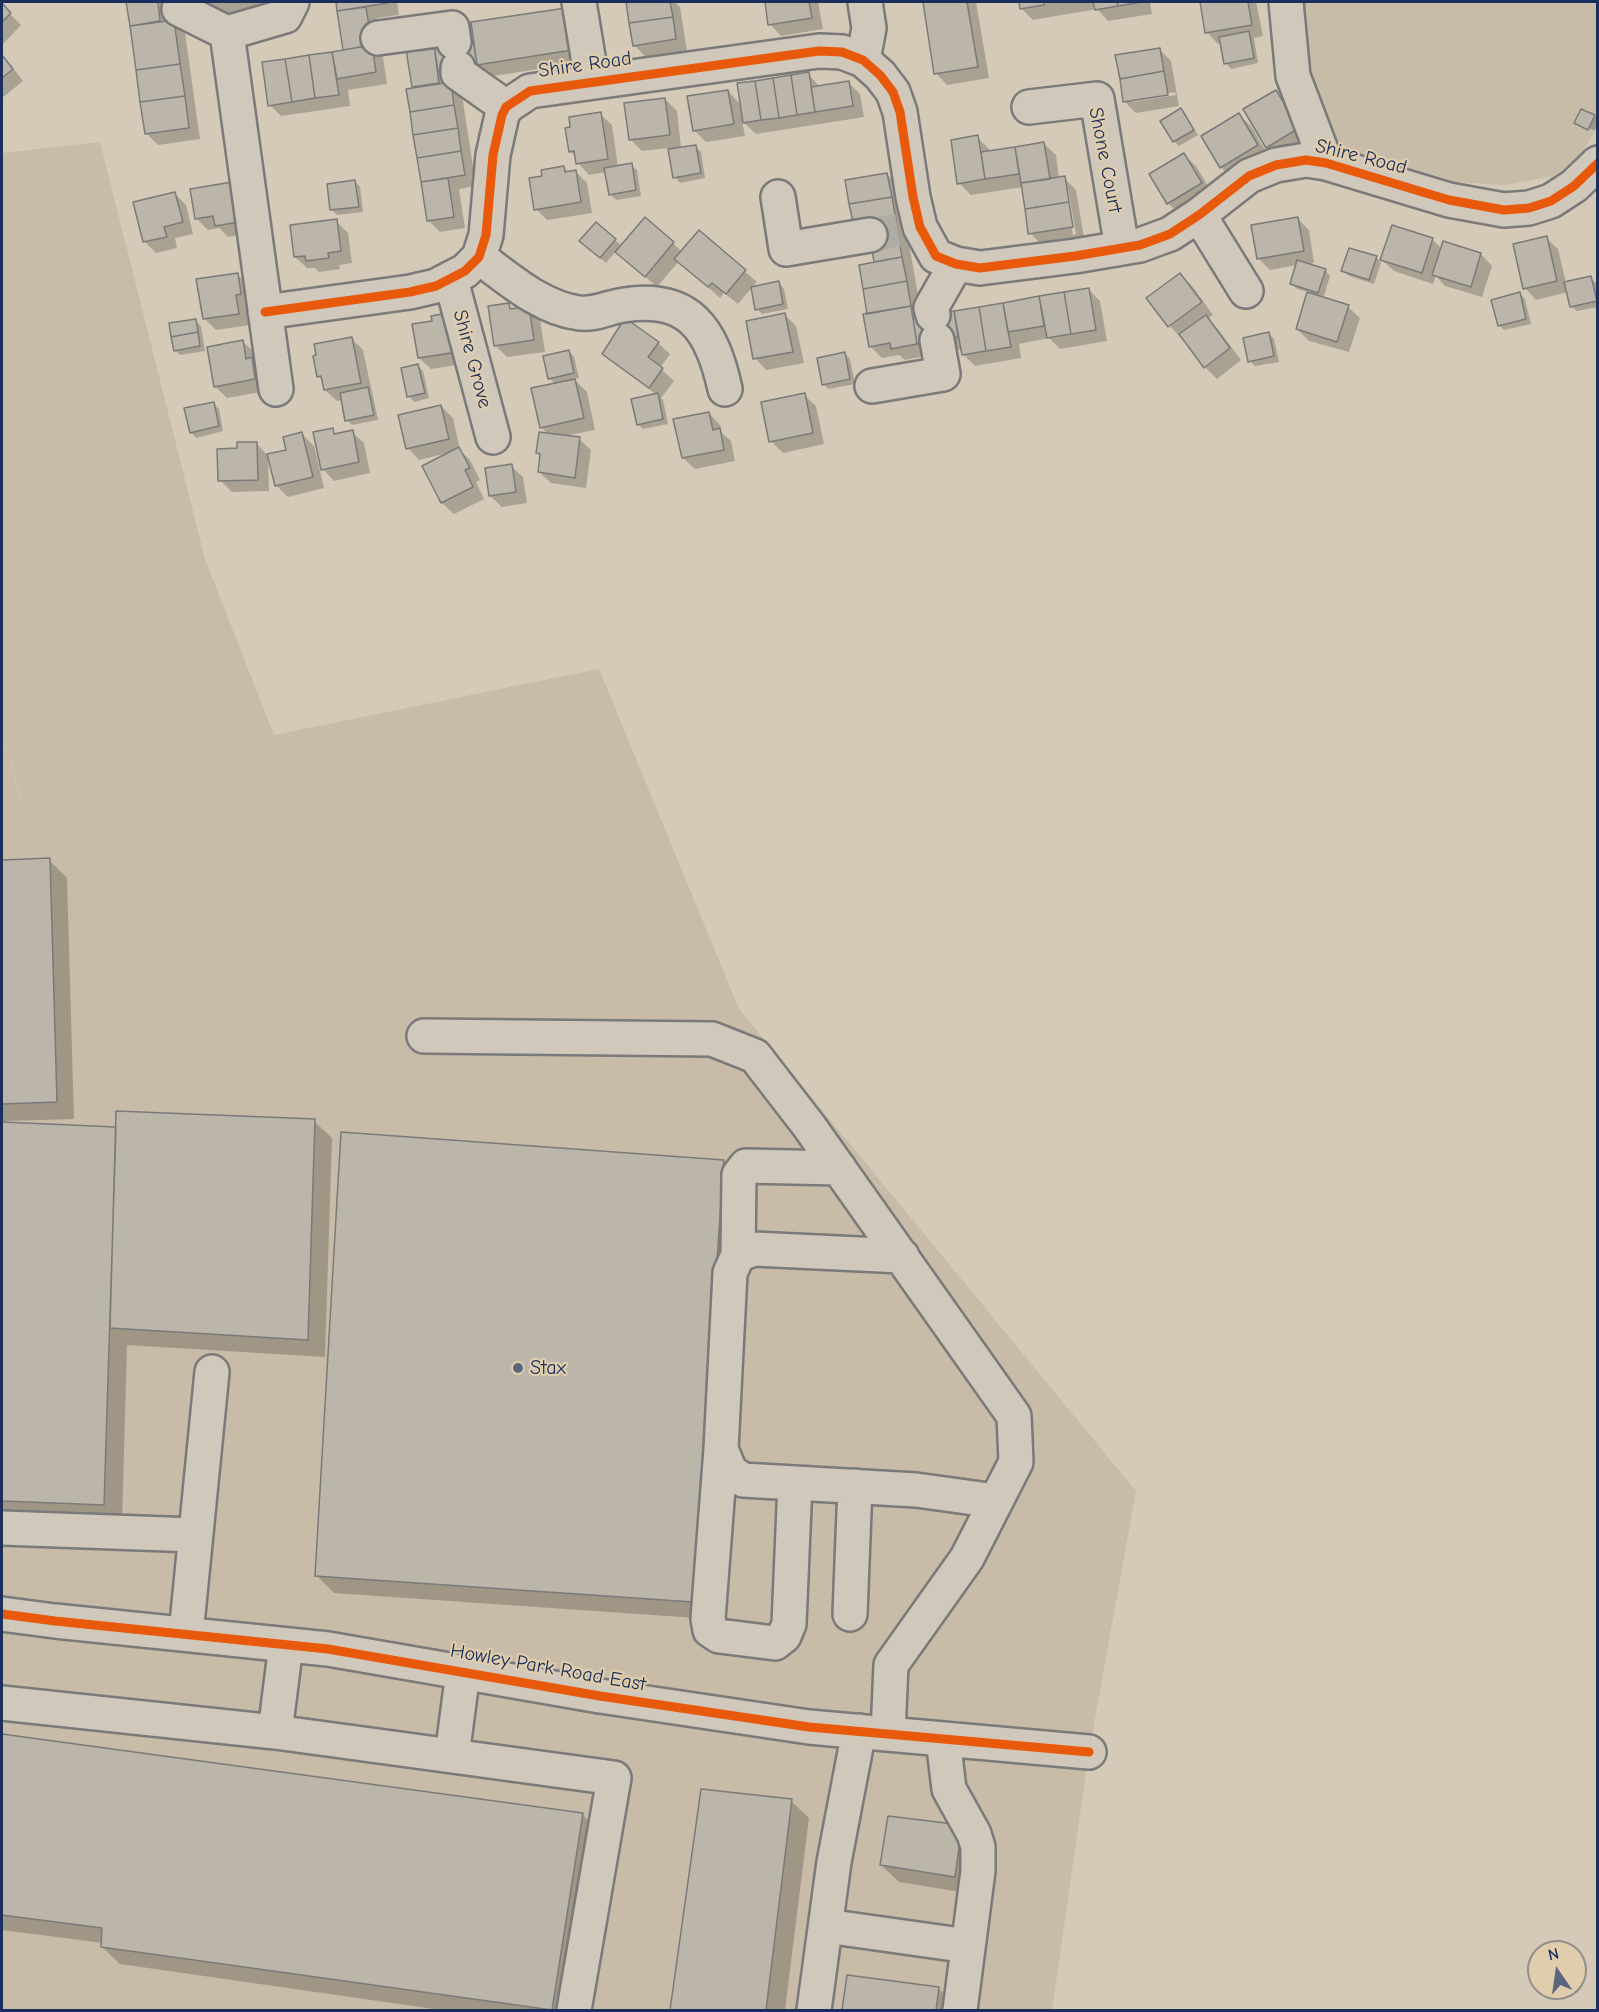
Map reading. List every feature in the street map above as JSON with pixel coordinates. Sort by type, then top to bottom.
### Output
[{"type":"street","points":[[179,9],[227,33],[285,16],[292,2]]},
{"type":"street","points":[[579,2],[592,81]]},
{"type":"street","points":[[862,60],[869,28],[865,2]]},
{"type":"street","points":[[1286,2],[1293,76],[1326,163]]},
{"type":"street","points":[[265,312],[410,292],[436,286],[465,271],[479,257],[486,234],[493,155],[498,129],[506,107],[458,73],[452,28],[378,38]]},
{"type":"street","points":[[227,33],[276,389]]},
{"type":"street","name":"Shire Road","points":[[506,107],[530,91],[819,51],[842,52],[862,60],[880,75],[893,92],[900,112],[900,222]]},
{"type":"street","name":"Shone Court","points":[[1029,107],[1097,99],[1122,248]]},
{"type":"street","name":"Shire Road","points":[[956,264],[980,268],[1140,245],[1170,234],[1199,215],[1249,176],[1276,165],[1306,160],[1326,163],[1449,200],[1504,210],[1529,208],[1551,201],[1574,186],[1598,163]]},
{"type":"street","points":[[778,197],[786,249],[900,222],[936,256],[956,264],[931,308],[943,374],[872,386]]},
{"type":"street","points":[[1199,215],[1246,291]]},
{"type":"street","points":[[479,257],[522,290],[552,305],[579,313],[599,313],[615,306],[643,302],[669,305],[692,318],[710,339],[725,389]]},
{"type":"street","name":"Shire Grove","points":[[451,280],[493,437]]},
{"type":"street","points":[[424,1036],[712,1039],[755,1056],[839,1168],[1014,1416],[1016,1462],[967,1558],[891,1665],[834,1863],[814,2010]]},
{"type":"street","points":[[795,1483],[789,1624],[784,1636],[775,1643],[719,1636],[711,1630],[708,1619],[721,1449],[730,1273],[738,1255],[740,1174],[746,1166],[839,1168]]},
{"type":"street","points":[[738,1255],[754,1249],[902,1256]]},
{"type":"street","points":[[186,1634],[212,1372]]},
{"type":"street","points":[[721,1449],[730,1471],[743,1480],[916,1490],[996,1501]]},
{"type":"street","points":[[850,1614],[855,1486]]},
{"type":"street","points":[[2,1528],[195,1535]]},
{"type":"street","name":"Howley Park Road East","points":[[2,1614],[328,1649],[600,1696],[809,1727],[1089,1752]]},
{"type":"street","points":[[275,1732],[286,1645]]},
{"type":"street","points":[[452,1756],[463,1672]]},
{"type":"street","points":[[2,1703],[275,1732],[614,1778],[574,2010]]},
{"type":"street","points":[[943,1739],[949,1789],[974,1834],[978,1847],[978,1871],[960,2010]]},
{"type":"street","points":[[826,1926],[968,1946]]},
{"type":"shaded area","points":[[1300,2],[1597,2],[1597,126],[1580,158],[1553,176],[1505,185],[1455,182],[1435,175],[1384,165],[1331,145],[1303,74]]},
{"type":"shaded area","points":[[100,142],[205,559],[274,735],[599,669],[739,1009],[339,986],[331,1112],[62,1104],[49,818],[22,802],[2,731],[2,153]]},
{"type":"shaded area","points":[[2,731],[21,802],[49,818],[62,1104],[339,986],[739,1009],[1136,1491],[1089,1752],[1052,2010],[2,2010]]},
{"type":"building","points":[[126,2],[158,2],[160,21],[130,26]]},
{"type":"building","points":[[336,2],[388,2],[388,3],[337,11]]},
{"type":"building","points":[[626,2],[670,2],[673,17],[629,23]]},
{"type":"building","points":[[765,2],[809,2],[812,18],[768,25]]},
{"type":"building","points":[[923,2],[967,2],[978,67],[934,74]]},
{"type":"building","points":[[1019,2],[1044,2],[1044,5],[1020,9]]},
{"type":"building","points":[[1093,2],[1117,2],[1118,6],[1095,10]]},
{"type":"building","points":[[1117,2],[1141,2],[1118,6]]},
{"type":"building","points":[[1200,2],[1248,2],[1252,25],[1205,33]]},
{"type":"building","points":[[2,3],[11,13],[2,22]]},
{"type":"building","points":[[366,7],[372,45],[343,50],[337,11]]},
{"type":"building","points":[[566,8],[572,50],[477,65],[471,22]]},
{"type":"building","points":[[673,17],[676,39],[633,46],[629,23]]},
{"type":"building","points":[[174,20],[180,64],[136,70],[130,26]]},
{"type":"building","points":[[1249,31],[1254,58],[1224,64],[1219,37]]},
{"type":"building","points":[[473,39],[477,65],[438,71],[434,45]]},
{"type":"building","points":[[372,45],[376,72],[337,79],[332,52]]},
{"type":"building","points":[[434,45],[439,83],[412,87],[406,50]]},
{"type":"building","points":[[1160,48],[1164,71],[1120,79],[1115,55]]},
{"type":"building","points":[[332,52],[339,95],[315,98],[309,55]]},
{"type":"building","points":[[2,55],[13,69],[2,78]]},
{"type":"building","points":[[309,55],[315,98],[292,102],[285,59]]},
{"type":"building","points":[[285,59],[292,102],[268,106],[262,62]]},
{"type":"building","points":[[180,64],[185,96],[140,102],[136,70]]},
{"type":"building","points":[[1164,71],[1168,95],[1123,102],[1120,79]]},
{"type":"building","points":[[809,72],[815,112],[797,115],[791,75]]},
{"type":"building","points":[[791,75],[797,115],[779,118],[773,78]]},
{"type":"building","points":[[773,78],[779,118],[761,120],[755,81]]},
{"type":"building","points":[[755,81],[761,120],[743,123],[737,83]]},
{"type":"building","points":[[849,81],[853,106],[815,112],[811,87]]},
{"type":"building","points":[[451,82],[454,105],[410,112],[406,89]]},
{"type":"building","points":[[728,90],[734,124],[693,131],[687,96]]},
{"type":"building","points":[[1276,90],[1299,128],[1266,148],[1243,109]]},
{"type":"building","points":[[185,96],[189,128],[145,134],[140,102]]},
{"type":"building","points":[[665,98],[670,135],[629,140],[624,103]]},
{"type":"building","points":[[454,105],[458,128],[413,135],[410,112]]},
{"type":"building","points":[[1181,108],[1194,130],[1173,142],[1160,121]]},
{"type":"building","points":[[1581,109],[1595,115],[1588,130],[1574,123]]},
{"type":"building","points":[[601,112],[608,159],[576,164],[574,151],[569,152],[565,128],[570,127],[569,117]]},
{"type":"building","points":[[1239,113],[1258,145],[1220,168],[1201,136]]},
{"type":"building","points":[[458,128],[461,151],[417,158],[413,135]]},
{"type":"building","points":[[978,135],[985,179],[957,184],[951,140]]},
{"type":"building","points":[[1044,142],[1050,179],[1021,183],[1015,147]]},
{"type":"building","points":[[696,145],[701,173],[673,178],[668,149]]},
{"type":"building","points":[[1015,147],[1019,174],[985,179],[981,152]]},
{"type":"building","points":[[461,151],[465,175],[421,182],[417,158]]},
{"type":"building","points":[[1184,153],[1202,183],[1167,204],[1149,174]]},
{"type":"building","points":[[632,163],[636,190],[609,195],[604,168]]},
{"type":"building","points":[[564,166],[565,172],[576,170],[581,202],[534,210],[529,178],[542,176],[541,170]]},
{"type":"building","points":[[887,173],[892,197],[849,204],[845,180]]},
{"type":"building","points":[[1065,176],[1069,202],[1025,209],[1021,183]]},
{"type":"building","points":[[448,178],[454,217],[427,221],[421,182]]},
{"type":"building","points":[[355,180],[359,207],[330,210],[327,184]]},
{"type":"building","points":[[232,182],[239,222],[215,226],[213,216],[195,219],[190,189]]},
{"type":"building","points":[[175,192],[183,222],[164,227],[167,237],[143,242],[133,202]]},
{"type":"building","points":[[892,197],[896,220],[854,227],[849,204]]},
{"type":"building","points":[[1069,202],[1073,227],[1028,234],[1025,209]]},
{"type":"building","points":[[645,217],[674,242],[645,277],[615,252]]},
{"type":"building","points":[[1298,217],[1304,251],[1257,259],[1251,225]]},
{"type":"building","points":[[337,219],[341,251],[328,253],[329,258],[306,261],[305,256],[294,257],[290,225]]},
{"type":"building","points":[[896,220],[902,257],[874,262],[868,225]]},
{"type":"building","points":[[596,222],[616,239],[600,258],[579,241]]},
{"type":"building","points":[[1392,225],[1433,238],[1422,273],[1380,260]]},
{"type":"building","points":[[699,230],[746,270],[726,294],[712,283],[708,287],[674,259]]},
{"type":"building","points":[[1547,236],[1557,281],[1523,289],[1513,244]]},
{"type":"building","points":[[1443,241],[1481,253],[1471,287],[1432,275]]},
{"type":"building","points":[[1349,248],[1377,256],[1369,280],[1341,271]]},
{"type":"building","points":[[902,257],[907,281],[863,289],[859,265]]},
{"type":"building","points":[[1297,260],[1326,269],[1318,293],[1290,284]]},
{"type":"building","points":[[238,273],[241,294],[236,295],[239,314],[203,319],[196,279]]},
{"type":"building","points":[[1180,273],[1202,302],[1168,327],[1146,298]]},
{"type":"building","points":[[1591,276],[1597,301],[1570,307],[1564,282]]},
{"type":"building","points":[[779,281],[783,304],[755,310],[751,287]]},
{"type":"building","points":[[907,281],[911,306],[867,314],[863,289]]},
{"type":"building","points":[[1089,288],[1096,330],[1071,334],[1064,292]]},
{"type":"building","points":[[1064,292],[1071,334],[1047,338],[1039,296]]},
{"type":"building","points":[[1307,292],[1349,305],[1337,342],[1296,329]]},
{"type":"building","points":[[1520,292],[1526,319],[1498,326],[1491,300]]},
{"type":"building","points":[[1039,296],[1044,326],[1008,332],[1003,303]]},
{"type":"building","points":[[509,303],[510,309],[529,306],[534,340],[494,346],[488,306]]},
{"type":"building","points":[[1003,303],[1011,347],[986,351],[979,307]]},
{"type":"building","points":[[911,306],[917,344],[891,349],[890,343],[869,347],[863,314]]},
{"type":"building","points":[[979,307],[986,351],[962,355],[954,311]]},
{"type":"building","points":[[954,311],[958,337],[917,344],[913,318]]},
{"type":"building","points":[[452,312],[458,352],[418,358],[412,324],[432,321],[431,316]]},
{"type":"building","points":[[785,313],[793,352],[753,359],[746,321]]},
{"type":"building","points":[[1206,315],[1230,348],[1204,368],[1179,334]]},
{"type":"building","points":[[625,318],[659,342],[648,357],[663,368],[649,388],[602,354]]},
{"type":"building","points":[[196,319],[198,332],[171,337],[169,323]]},
{"type":"building","points":[[198,332],[200,346],[174,351],[171,337]]},
{"type":"building","points":[[1269,332],[1274,356],[1248,362],[1243,338]]},
{"type":"building","points":[[352,337],[361,383],[324,390],[321,376],[317,377],[313,356],[316,355],[314,344]]},
{"type":"building","points":[[243,340],[246,359],[252,357],[255,379],[214,387],[207,347]]},
{"type":"building","points":[[569,350],[574,373],[548,379],[543,356]]},
{"type":"building","points":[[845,352],[850,379],[822,385],[817,358]]},
{"type":"building","points":[[418,364],[425,393],[407,397],[401,368]]},
{"type":"building","points":[[575,379],[584,418],[540,428],[531,388]]},
{"type":"building","points":[[368,387],[374,415],[345,421],[340,393]]},
{"type":"building","points":[[658,393],[663,419],[637,425],[631,399]]},
{"type":"building","points":[[805,393],[813,433],[769,442],[761,402]]},
{"type":"building","points":[[214,402],[219,426],[190,433],[184,408]]},
{"type":"building","points":[[441,405],[449,439],[406,449],[398,415]]},
{"type":"building","points":[[709,412],[713,430],[720,428],[724,450],[682,458],[673,419]]},
{"type":"building","points":[[333,428],[334,434],[353,430],[359,462],[321,470],[313,432]]},
{"type":"building","points":[[302,432],[313,477],[275,486],[267,454],[286,450],[283,437]]},
{"type":"building","points":[[539,432],[580,437],[575,478],[538,472],[540,454],[536,453]]},
{"type":"building","points":[[237,442],[257,442],[258,480],[218,481],[217,449],[237,448]]},
{"type":"building","points":[[459,447],[470,468],[465,470],[473,487],[441,503],[422,466]]},
{"type":"building","points":[[512,464],[516,492],[489,496],[485,468]]},
{"type":"building","points":[[50,858],[57,1102],[2,1104],[2,860]]},
{"type":"building","points":[[116,1111],[315,1119],[308,1340],[110,1328]]},
{"type":"building","points":[[2,1122],[116,1127],[104,1505],[2,1501]]},
{"type":"building","name":"Stax","points":[[341,1132],[724,1160],[693,1602],[315,1576]]},
{"type":"building","points":[[2,1734],[583,1813],[552,2010],[101,1947],[102,1928],[2,1915]]},
{"type":"building","points":[[701,1789],[792,1799],[766,2010],[670,2010]]},
{"type":"building","points":[[888,1816],[962,1825],[955,1877],[880,1865]]},
{"type":"building","points":[[847,1975],[939,1987],[936,2010],[842,2010]]},
{"type":"tunnel","points":[[870,235],[898,230]]},
{"type":"cycle path","points":[[265,312],[410,292],[436,286],[465,271],[479,257],[486,235],[493,155],[502,115],[506,107],[530,91],[819,51],[842,52],[863,60],[880,75],[893,92],[900,112],[920,227],[936,256],[956,264],[980,268],[1140,245],[1170,234],[1199,215],[1249,176],[1276,165],[1306,160],[1326,163],[1449,200],[1504,210],[1529,208],[1551,201],[1574,186],[1598,163]]},
{"type":"cycle path","points":[[2,1614],[328,1649],[600,1696],[809,1727],[1089,1752]]},
{"type":"place","name":"Stax","points":[[518,1368]]}]
